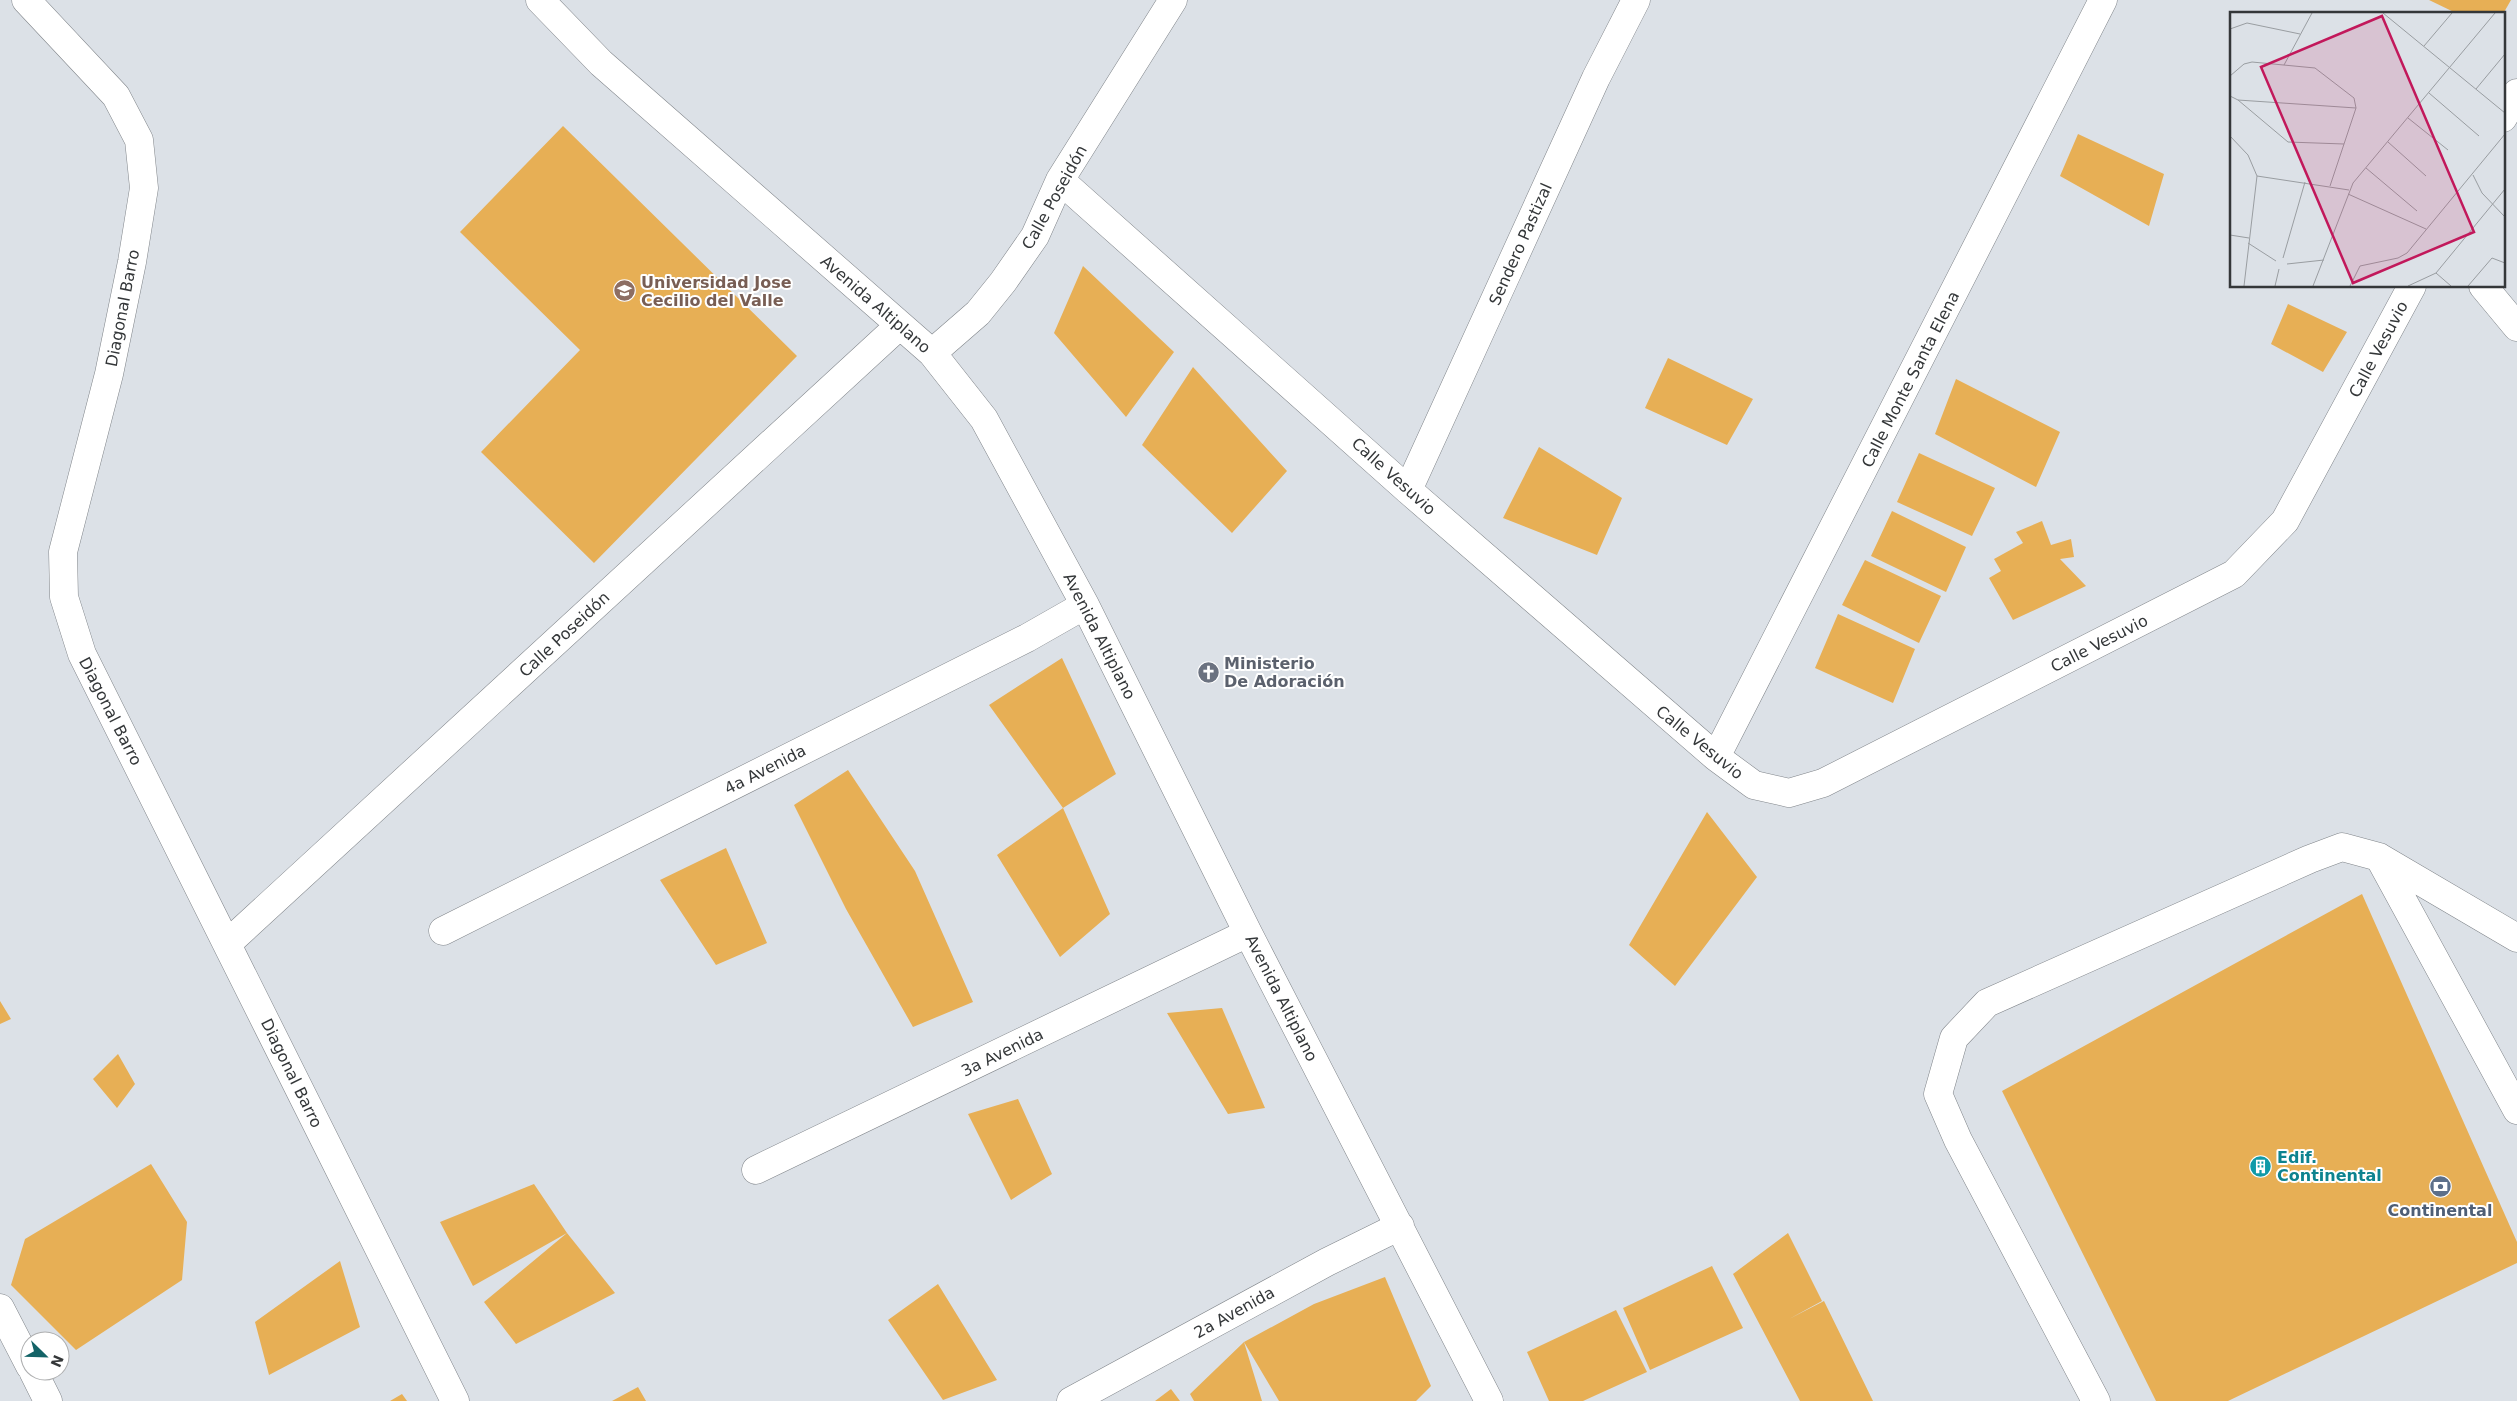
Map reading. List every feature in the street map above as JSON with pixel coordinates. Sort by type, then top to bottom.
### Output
[{"type":"street","name":"Diagonal Barro","points":[[26,0],[116,96],[139,140],[144,188],[132,262],[109,374],[63,552],[64,597],[82,654],[228,943],[455,1401]]},
{"type":"street","name":"Avenida Altiplano","points":[[540,0],[601,63],[932,353],[984,418],[1085,606],[1248,933],[1489,1401]]},
{"type":"street","name":"Calle Poseidón","points":[[932,353],[978,313],[1003,282],[1035,236],[1060,180],[1173,0]]},
{"type":"street","name":"Sendero Pastizal","points":[[1408,490],[1596,78],[1636,0]]},
{"type":"street","name":"Calle Monte Santa Elena","points":[[1716,757],[2103,0]]},
{"type":"street","points":[[2504,116],[2517,93]]},
{"type":"street","name":"Calle Vesuvio","points":[[1060,180],[1408,490],[1716,757],[1754,785],[1789,793],[1823,783],[2234,574],[2285,522],[2411,288]]},
{"type":"street","points":[[2485,288],[2517,327]]},
{"type":"street","name":"Calle Poseidón","points":[[228,943],[900,325]]},
{"type":"street","name":"4a Avenida","points":[[443,931],[1027,638],[1085,606]]},
{"type":"street","points":[[2096,1401],[1958,1140],[1938,1094],[1954,1038],[1987,1003],[2310,859],[2342,847],[2379,857],[2517,938]]},
{"type":"street","points":[[2379,857],[2517,1110]]},
{"type":"street","name":"3a Avenida","points":[[756,1170],[1248,933]]},
{"type":"street","name":"2a Avenida","points":[[1071,1401],[1327,1262],[1400,1226]]},
{"type":"street","points":[[0,1308],[20,1347]]},
{"type":"street","points":[[38,1381],[48,1401]]},
{"type":"building","points":[[2429,0],[2511,0],[2504,12],[2454,12]]},
{"type":"building","name":"Universidad Jose Cecilio del Valle","points":[[563,126],[797,356],[594,563],[481,452],[580,350],[460,232]]},
{"type":"building","points":[[2078,134],[2164,174],[2149,226],[2060,176]]},
{"type":"building","points":[[1083,266],[1174,352],[1126,417],[1054,333]]},
{"type":"building","points":[[2288,304],[2347,332],[2323,372],[2271,344]]},
{"type":"building","points":[[1668,358],[1753,399],[1727,445],[1645,408]]},
{"type":"building","points":[[1193,367],[1287,471],[1232,533],[1142,445]]},
{"type":"building","points":[[1956,379],[2060,432],[2036,487],[1935,434]]},
{"type":"building","points":[[1539,447],[1622,498],[1597,555],[1503,518]]},
{"type":"building","points":[[1919,453],[1995,488],[1972,536],[1897,502]]},
{"type":"building","points":[[1892,511],[1966,547],[1946,592],[1871,556]]},
{"type":"building","points":[[2042,521],[2051,545],[2071,539],[2074,557],[2060,559],[2086,586],[2013,620],[1989,578],[2001,571],[1994,559],[2023,543],[2016,532]]},
{"type":"building","points":[[1865,560],[1941,596],[1919,643],[1842,605]]},
{"type":"building","points":[[1838,614],[1915,649],[1893,703],[1815,668]]},
{"type":"building","points":[[1062,658],[1116,774],[1063,808],[989,705]]},
{"type":"building","points":[[848,770],[915,871],[973,1002],[913,1027],[846,909],[794,805]]},
{"type":"building","points":[[1063,808],[1110,914],[1060,957],[997,855]]},
{"type":"building","points":[[1707,812],[1757,877],[1675,986],[1629,945]]},
{"type":"building","points":[[726,848],[767,943],[716,965],[660,880]]},
{"type":"building","name":"Edif. Continental","points":[[2362,894],[2517,1242],[2517,1263],[2228,1401],[2156,1401],[2002,1091]]},
{"type":"building","points":[[0,1001],[11,1019],[0,1024]]},
{"type":"building","points":[[1222,1008],[1265,1108],[1228,1114],[1167,1013]]},
{"type":"building","points":[[118,1054],[135,1084],[117,1108],[93,1079]]},
{"type":"building","points":[[1018,1099],[1052,1174],[1011,1200],[968,1114]]},
{"type":"building","points":[[151,1164],[187,1222],[182,1280],[76,1350],[70,1344],[70,1331],[57,1331],[11,1285],[25,1239]]},
{"type":"building","points":[[534,1184],[567,1233],[473,1286],[440,1222]]},
{"type":"building","points":[[567,1233],[615,1293],[516,1344],[484,1302]]},
{"type":"building","points":[[1788,1233],[1822,1301],[1789,1319],[1824,1301],[1873,1401],[1800,1401],[1733,1274]]},
{"type":"building","points":[[340,1261],[360,1327],[269,1375],[255,1322]]},
{"type":"building","points":[[1712,1266],[1743,1328],[1650,1370],[1623,1308]]},
{"type":"building","points":[[1385,1277],[1431,1386],[1416,1401],[1279,1401],[1244,1342],[1314,1304]]},
{"type":"building","points":[[938,1284],[997,1380],[943,1400],[888,1320]]},
{"type":"building","points":[[1616,1310],[1647,1372],[1583,1401],[1549,1401],[1527,1352]]},
{"type":"building","points":[[1244,1342],[1262,1401],[1194,1401],[1190,1394]]},
{"type":"building","points":[[638,1387],[646,1401],[612,1401]]},
{"type":"building","points":[[1171,1389],[1180,1401],[1155,1401]]},
{"type":"building","points":[[402,1394],[407,1401],[390,1401]]},
{"type":"place","name":"Universidad Jose Cecilio del Valle","points":[[625,291]]},
{"type":"place","name":"Ministerio De Adoración","points":[[1208,672]]},
{"type":"place","name":"Edif. Continental","points":[[2261,1166]]},
{"type":"place","name":"Continental","points":[[2440,1186]]}]
